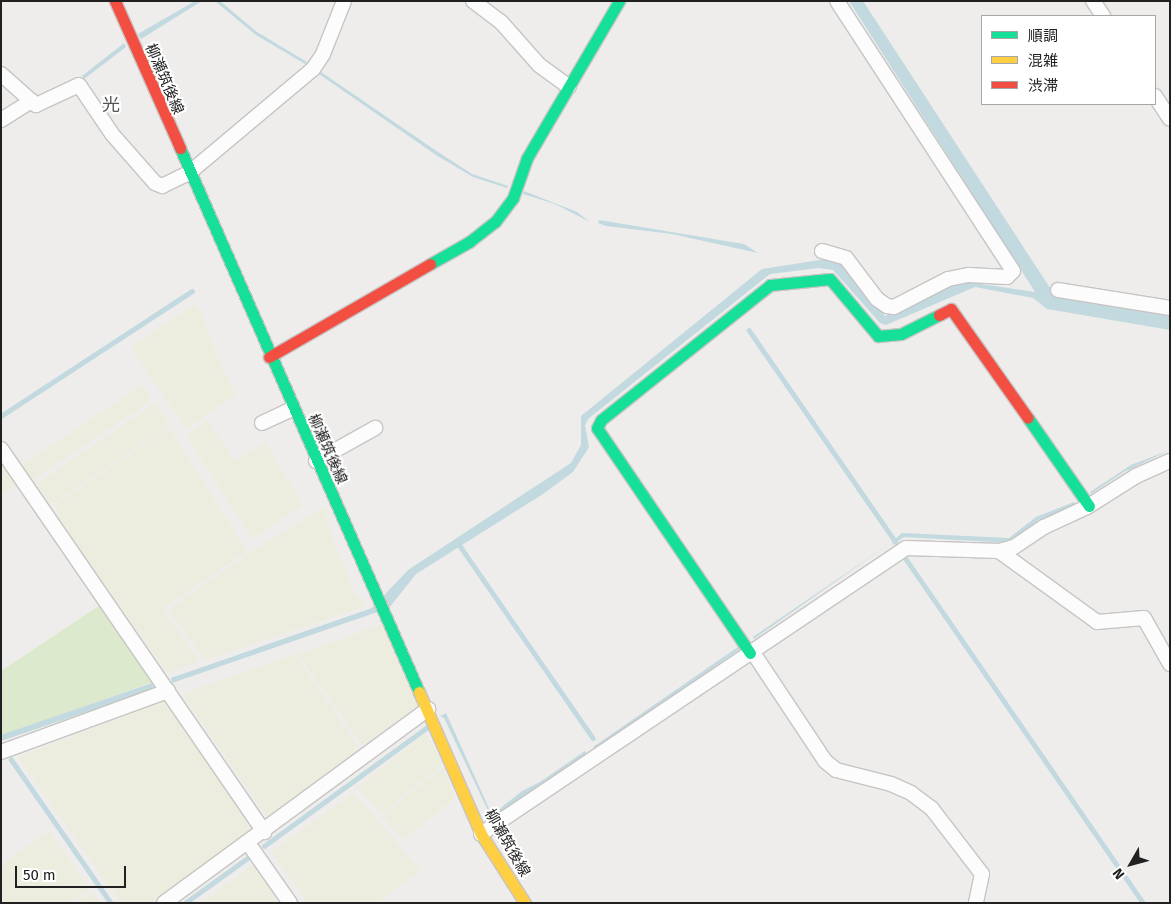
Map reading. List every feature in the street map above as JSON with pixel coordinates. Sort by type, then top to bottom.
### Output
[{"type":"street","name":"柳瀬筑後線","points":[[115,1],[188,173],[428,709],[481,834],[525,903]]},
{"type":"street","points":[[1,74],[36,105],[79,85],[112,134],[155,183],[162,186],[188,173],[313,69],[323,54],[344,1]]},
{"type":"street","points":[[472,1],[500,22],[539,65],[569,87]]},
{"type":"street","points":[[269,357],[469,242],[495,222],[513,198],[527,158],[619,1]]},
{"type":"street","points":[[822,251],[846,258],[876,298],[887,306],[894,307],[948,279],[969,275],[1007,277],[1012,271],[836,1]]},
{"type":"street","points":[[1093,1],[1102,15]]},
{"type":"street","points":[[1156,97],[1170,118]]},
{"type":"street","points":[[1,120],[31,101]]},
{"type":"street","points":[[976,903],[982,874],[932,809],[911,793],[891,784],[836,770],[825,761],[596,428],[601,420],[770,285],[830,280],[878,336],[901,334],[951,309],[1089,506]]},
{"type":"street","points":[[1058,290],[1170,308]]},
{"type":"street","points":[[262,422],[292,408]]},
{"type":"street","points":[[316,461],[375,428]]},
{"type":"street","points":[[1,449],[264,832]]},
{"type":"street","points":[[481,834],[906,548],[999,551],[1014,546],[1044,527],[1089,506],[1136,476],[1170,461]]},
{"type":"street","points":[[999,551],[1097,622],[1144,618],[1170,664]]},
{"type":"street","points":[[1,752],[168,691]]},
{"type":"street","points":[[164,903],[248,844],[428,709]]},
{"type":"street","points":[[248,844],[290,903]]},
{"type":"shaded area","points":[[194,304],[201,313],[222,368],[237,395],[186,429],[131,347]]},
{"type":"shaded area","points":[[141,385],[152,400],[33,480],[22,465]]},
{"type":"shaded area","points":[[155,403],[169,425],[51,505],[36,484]]},
{"type":"shaded area","points":[[207,420],[235,460],[265,442],[303,505],[253,539],[186,436]]},
{"type":"shaded area","points":[[169,427],[247,551],[163,609],[199,661],[167,673],[57,517],[60,515],[55,505]]},
{"type":"shaded area","points":[[1,462],[17,484],[1,495]]},
{"type":"shaded area","points":[[324,507],[329,513],[325,518],[354,592],[366,606],[205,660],[168,610],[252,551]]},
{"type":"shaded area","points":[[382,624],[419,708],[369,747],[366,743],[362,745],[298,654]]},
{"type":"shaded area","points":[[295,654],[358,747],[354,749],[358,755],[273,817],[270,814],[267,817],[184,697],[185,693]]},
{"type":"shaded area","points":[[164,701],[253,827],[252,834],[151,903],[121,903],[18,757]]},
{"type":"shaded area","points":[[426,733],[443,764],[381,814],[358,787]]},
{"type":"shaded area","points":[[443,767],[455,798],[403,840],[382,816]]},
{"type":"shaded area","points":[[354,793],[421,871],[377,903],[308,903],[271,851]]},
{"type":"shaded area","points":[[49,831],[90,888],[70,903],[1,903],[1,865]]},
{"type":"shaded area","points":[[254,864],[276,895],[275,903],[201,903]]},
{"type":"shaded area","points":[[92,891],[100,903],[76,903]]},
{"type":"green space","points":[[100,605],[153,682],[1,736],[1,671]]},
{"type":"water","points":[[195,1],[202,1],[141,39],[138,34]]},
{"type":"water","points":[[215,1],[220,1],[257,32],[307,62],[305,64],[256,35]]},
{"type":"water","points":[[849,1],[863,1],[1052,291],[1059,297],[1170,314],[1170,330],[1047,309],[1033,298],[975,287],[886,325],[880,323],[833,270],[819,268],[770,274],[588,419],[585,425],[589,447],[573,472],[543,494],[416,574],[389,608],[172,683],[171,678],[372,608],[408,570],[571,463],[581,445],[581,416],[762,269],[826,259],[843,264],[885,316],[945,288],[968,282],[1035,292]]},
{"type":"water","points":[[124,43],[126,47],[84,79],[82,76]]},
{"type":"water","points":[[321,72],[472,174],[508,186],[507,188],[473,177],[436,155],[319,74]]},
{"type":"water","points":[[524,191],[577,212],[590,222],[555,204],[523,194]]},
{"type":"water","points":[[599,220],[744,244],[758,253],[672,234],[606,226],[598,223]]},
{"type":"water","points":[[1170,450],[1124,472],[1091,494],[1090,492],[1131,465]]},
{"type":"water","points":[[1074,502],[1076,504],[1068,510],[1038,520],[1011,543],[904,537],[893,545],[892,542],[902,533],[1009,538],[1036,517]]},
{"type":"water","points":[[889,544],[754,639],[753,637]]},
{"type":"water","points":[[738,647],[740,649],[595,750],[593,747]]},
{"type":"water","points":[[152,683],[154,689],[1,741],[1,735]]},
{"type":"water","points":[[446,713],[492,815],[522,791],[540,782],[585,751],[587,754],[492,819],[444,718],[440,716]]},
{"type":"waterway","points":[[1,416],[192,291]]},
{"type":"waterway","points":[[749,330],[895,541]]},
{"type":"waterway","points":[[458,543],[593,738]]},
{"type":"waterway","points":[[904,556],[1143,903]]},
{"type":"waterway","points":[[264,846],[428,727]]},
{"type":"waterway","points":[[11,759],[111,903]]},
{"type":"waterway","points":[[185,903],[249,857]]},
{"type":"traffic: fast","points":[[430,264],[469,242],[495,222],[513,198],[527,158],[619,1]]},
{"type":"traffic: fast","points":[[180,148],[419,692]]},
{"type":"traffic: fast","points":[[750,653],[597,428],[601,420],[770,285],[830,279],[878,336],[901,334],[939,315]]},
{"type":"traffic: fast","points":[[1028,418],[1089,506]]},
{"type":"traffic: slow","points":[[419,692],[481,834],[525,903]]},
{"type":"traffic: jam","points":[[115,1],[180,148]]},
{"type":"traffic: jam","points":[[269,357],[430,264]]},
{"type":"traffic: jam","points":[[939,315],[951,309],[1028,418]]},
{"type":"district","name":"光","points":[[111,105]]}]
